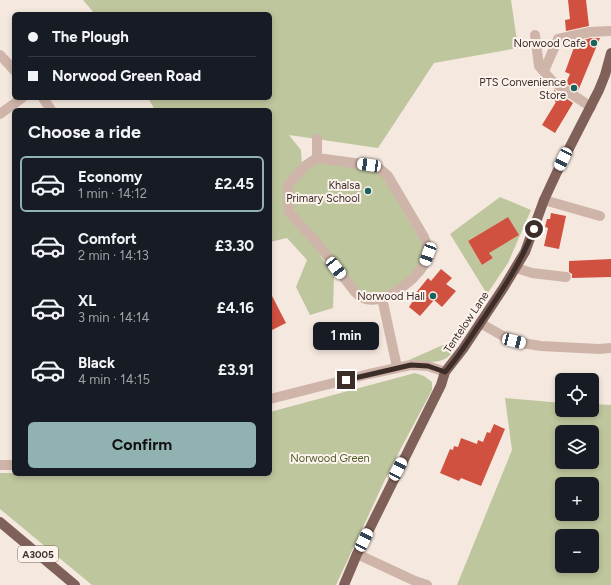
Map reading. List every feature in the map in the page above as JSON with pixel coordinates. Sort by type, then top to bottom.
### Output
[{"type":"main road","name":"Tentelow Lane","points":[[344,585],[357,554],[441,385],[445,372],[459,355],[516,268],[529,243],[544,200],[570,145],[591,107],[605,75],[611,54]]},
{"type":"main road","name":"A3005","points":[[0,522],[75,585]]},
{"type":"street","points":[[544,71],[558,39],[590,32],[611,31]]},
{"type":"street","points":[[535,35],[539,66],[552,81],[591,107]]},
{"type":"street","points":[[0,55],[12,68]]},
{"type":"street","points":[[0,114],[19,100]]},
{"type":"street","points":[[317,139],[317,158]]},
{"type":"street","points":[[317,158],[369,165],[380,169],[388,176],[424,237],[427,245],[428,254],[424,264],[414,278],[406,285],[382,298],[367,300],[355,292],[317,244],[289,212],[288,185],[305,166],[317,158]]},
{"type":"street","points":[[544,200],[600,216]]},
{"type":"street","points":[[516,268],[532,273],[566,277]]},
{"type":"street","points":[[382,298],[387,341],[397,367]]},
{"type":"street","points":[[480,322],[508,339],[522,343],[592,349],[611,348]]},
{"type":"street","points":[[272,398],[397,367],[419,365],[445,372]]},
{"type":"street","points":[[0,465],[12,465]]},
{"type":"street","points":[[357,554],[415,581],[427,585]]},
{"type":"green space","points":[[83,0],[511,0],[518,48],[434,63],[378,148],[289,135],[301,150],[302,169],[317,158],[380,169],[428,254],[407,285],[367,300],[301,226],[334,277],[333,308],[310,315],[296,287],[307,260],[287,238],[272,242],[272,108],[154,108],[149,100],[272,100],[272,12],[93,12]]},
{"type":"green space","points":[[500,197],[531,210],[508,263],[487,294],[450,234]],"holes":[[[508,217],[489,253],[493,258],[482,265],[468,241]]]},
{"type":"green space","points":[[443,345],[454,350],[445,359],[434,362],[409,360]]},
{"type":"green space","name":"Norwood Green","points":[[415,373],[424,376],[432,382],[432,390],[390,469],[336,585],[92,585],[0,509],[0,473],[12,473],[12,476],[272,476],[272,411]]},
{"type":"green space","points":[[505,398],[555,402],[555,417],[599,417],[599,404],[611,405],[611,585],[457,585],[512,450]]},
{"type":"building","points":[[568,0],[586,0],[589,26],[566,31],[565,20],[570,19]]},
{"type":"building","points":[[591,38],[600,38],[578,91],[566,83],[570,74],[565,72],[576,42]]},
{"type":"building","points":[[554,90],[573,103],[555,133],[542,125],[556,102],[550,98]]},
{"type":"building","points":[[551,213],[566,216],[559,249],[544,246],[548,228],[545,227],[547,219],[550,219]]},
{"type":"building","points":[[508,217],[519,235],[489,253],[493,258],[482,265],[468,241]]},
{"type":"building","points":[[611,259],[611,277],[572,278],[572,274],[569,272],[569,261]]},
{"type":"building","name":"Norwood Hall","points":[[441,269],[452,278],[446,284],[456,291],[442,307],[434,300],[420,316],[409,307],[413,301],[411,299],[428,278],[431,281]]},
{"type":"building","points":[[272,296],[286,323],[272,330]]},
{"type":"building","points":[[494,424],[505,429],[481,486],[461,478],[459,481],[440,473],[450,449],[453,450],[454,446],[458,447],[461,438],[477,444],[478,440],[483,442],[487,432],[490,433]]},
{"type":"place","name":"Norwood Cafe","points":[[594,43]]},
{"type":"place","name":"PTS Convenience Store","points":[[574,88]]},
{"type":"place","name":"Khalsa Primary School","points":[[368,191]]},
{"type":"place","name":"Norwood Hall","points":[[433,296]]},
{"type":"route","points":[[346,380],[411,365],[428,366],[445,372],[459,355],[510,278],[525,252],[534,229]]}]
